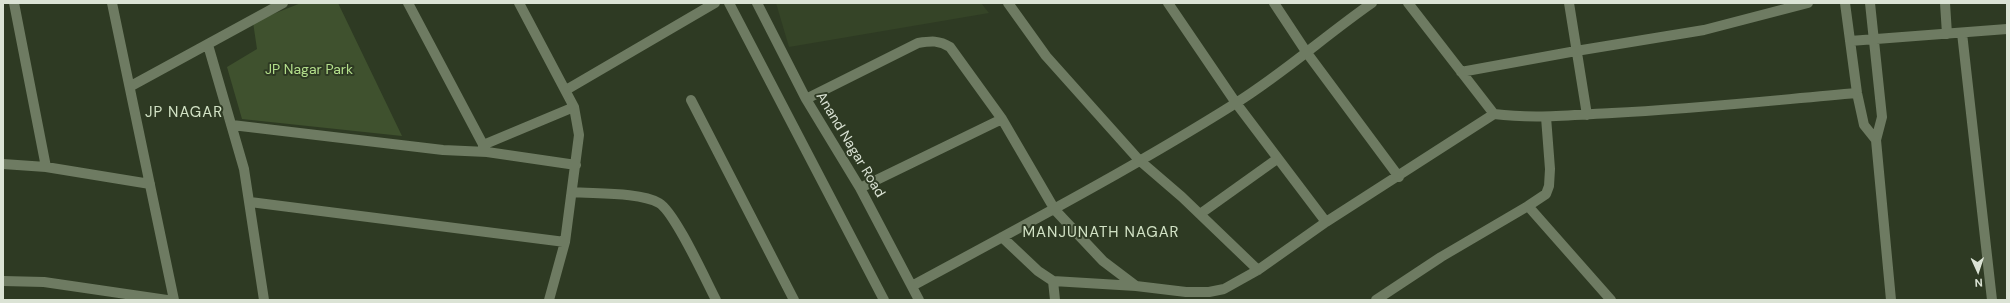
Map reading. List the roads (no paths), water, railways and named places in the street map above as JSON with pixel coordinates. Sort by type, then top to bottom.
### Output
[{"type":"street","points":[[14,3],[46,167]]},
{"type":"street","points":[[112,3],[131,86],[174,300]]},
{"type":"street","points":[[131,86],[283,3]]},
{"type":"street","points":[[408,3],[485,149]]},
{"type":"street","points":[[519,3],[574,107],[579,135],[565,242],[549,300]]},
{"type":"street","points":[[566,90],[715,3]]},
{"type":"street","points":[[729,3],[884,300]]},
{"type":"street","name":"Anand Nagar Road","points":[[757,3],[806,99],[860,188],[919,300]]},
{"type":"street","points":[[1008,3],[1046,56],[1139,160],[1200,214],[1258,270]]},
{"type":"street","points":[[1168,3],[1236,103],[1326,222]]},
{"type":"street","points":[[1274,3],[1307,53],[1399,177]]},
{"type":"street","points":[[912,286],[1054,210],[1236,103],[1276,77],[1372,3]]},
{"type":"street","points":[[1408,3],[1494,114]]},
{"type":"street","points":[[1569,3],[1587,114]]},
{"type":"street","points":[[1461,72],[1576,50],[1704,30],[1808,3]]},
{"type":"street","points":[[1846,3],[1857,93],[1864,125],[1876,140]]},
{"type":"street","points":[[1870,3],[1882,117],[1876,140],[1890,300]]},
{"type":"street","points":[[1945,3],[1947,34]]},
{"type":"street","points":[[1850,41],[2007,29]]},
{"type":"street","points":[[1962,33],[1992,300]]},
{"type":"street","points":[[806,99],[918,43],[930,41],[941,42],[950,47],[1002,119],[1054,210],[1103,261],[1136,286]]},
{"type":"street","points":[[208,45],[244,169],[264,300]]},
{"type":"street","points":[[1002,237],[1038,271],[1053,281],[1136,286],[1186,292],[1209,292],[1224,289],[1258,270],[1326,222],[1399,177],[1494,114],[1522,118],[1643,112],[1857,93]]},
{"type":"street","points":[[691,100],[794,300]]},
{"type":"street","points":[[485,149],[574,107]]},
{"type":"street","points":[[1376,300],[1441,257],[1546,194],[1549,186],[1550,169],[1546,117]]},
{"type":"street","points":[[860,188],[1002,119]]},
{"type":"street","points":[[232,125],[443,150],[485,149],[576,165]]},
{"type":"street","points":[[1200,214],[1277,159]]},
{"type":"street","points":[[3,164],[46,167],[150,184]]},
{"type":"street","points":[[572,192],[642,197],[660,203],[671,215],[716,300]]},
{"type":"street","points":[[250,202],[565,242]]},
{"type":"street","points":[[1528,206],[1611,300]]},
{"type":"street","points":[[3,281],[44,282],[167,300]]},
{"type":"street","points":[[1053,281],[1054,300]]},
{"type":"district","name":"JP NAGAR","points":[[184,113]]},
{"type":"district","name":"MANJUNATH NAGAR","points":[[1101,233]]},
{"type":"park label","name":"JP Nagar Park","points":[[309,70]]}]
